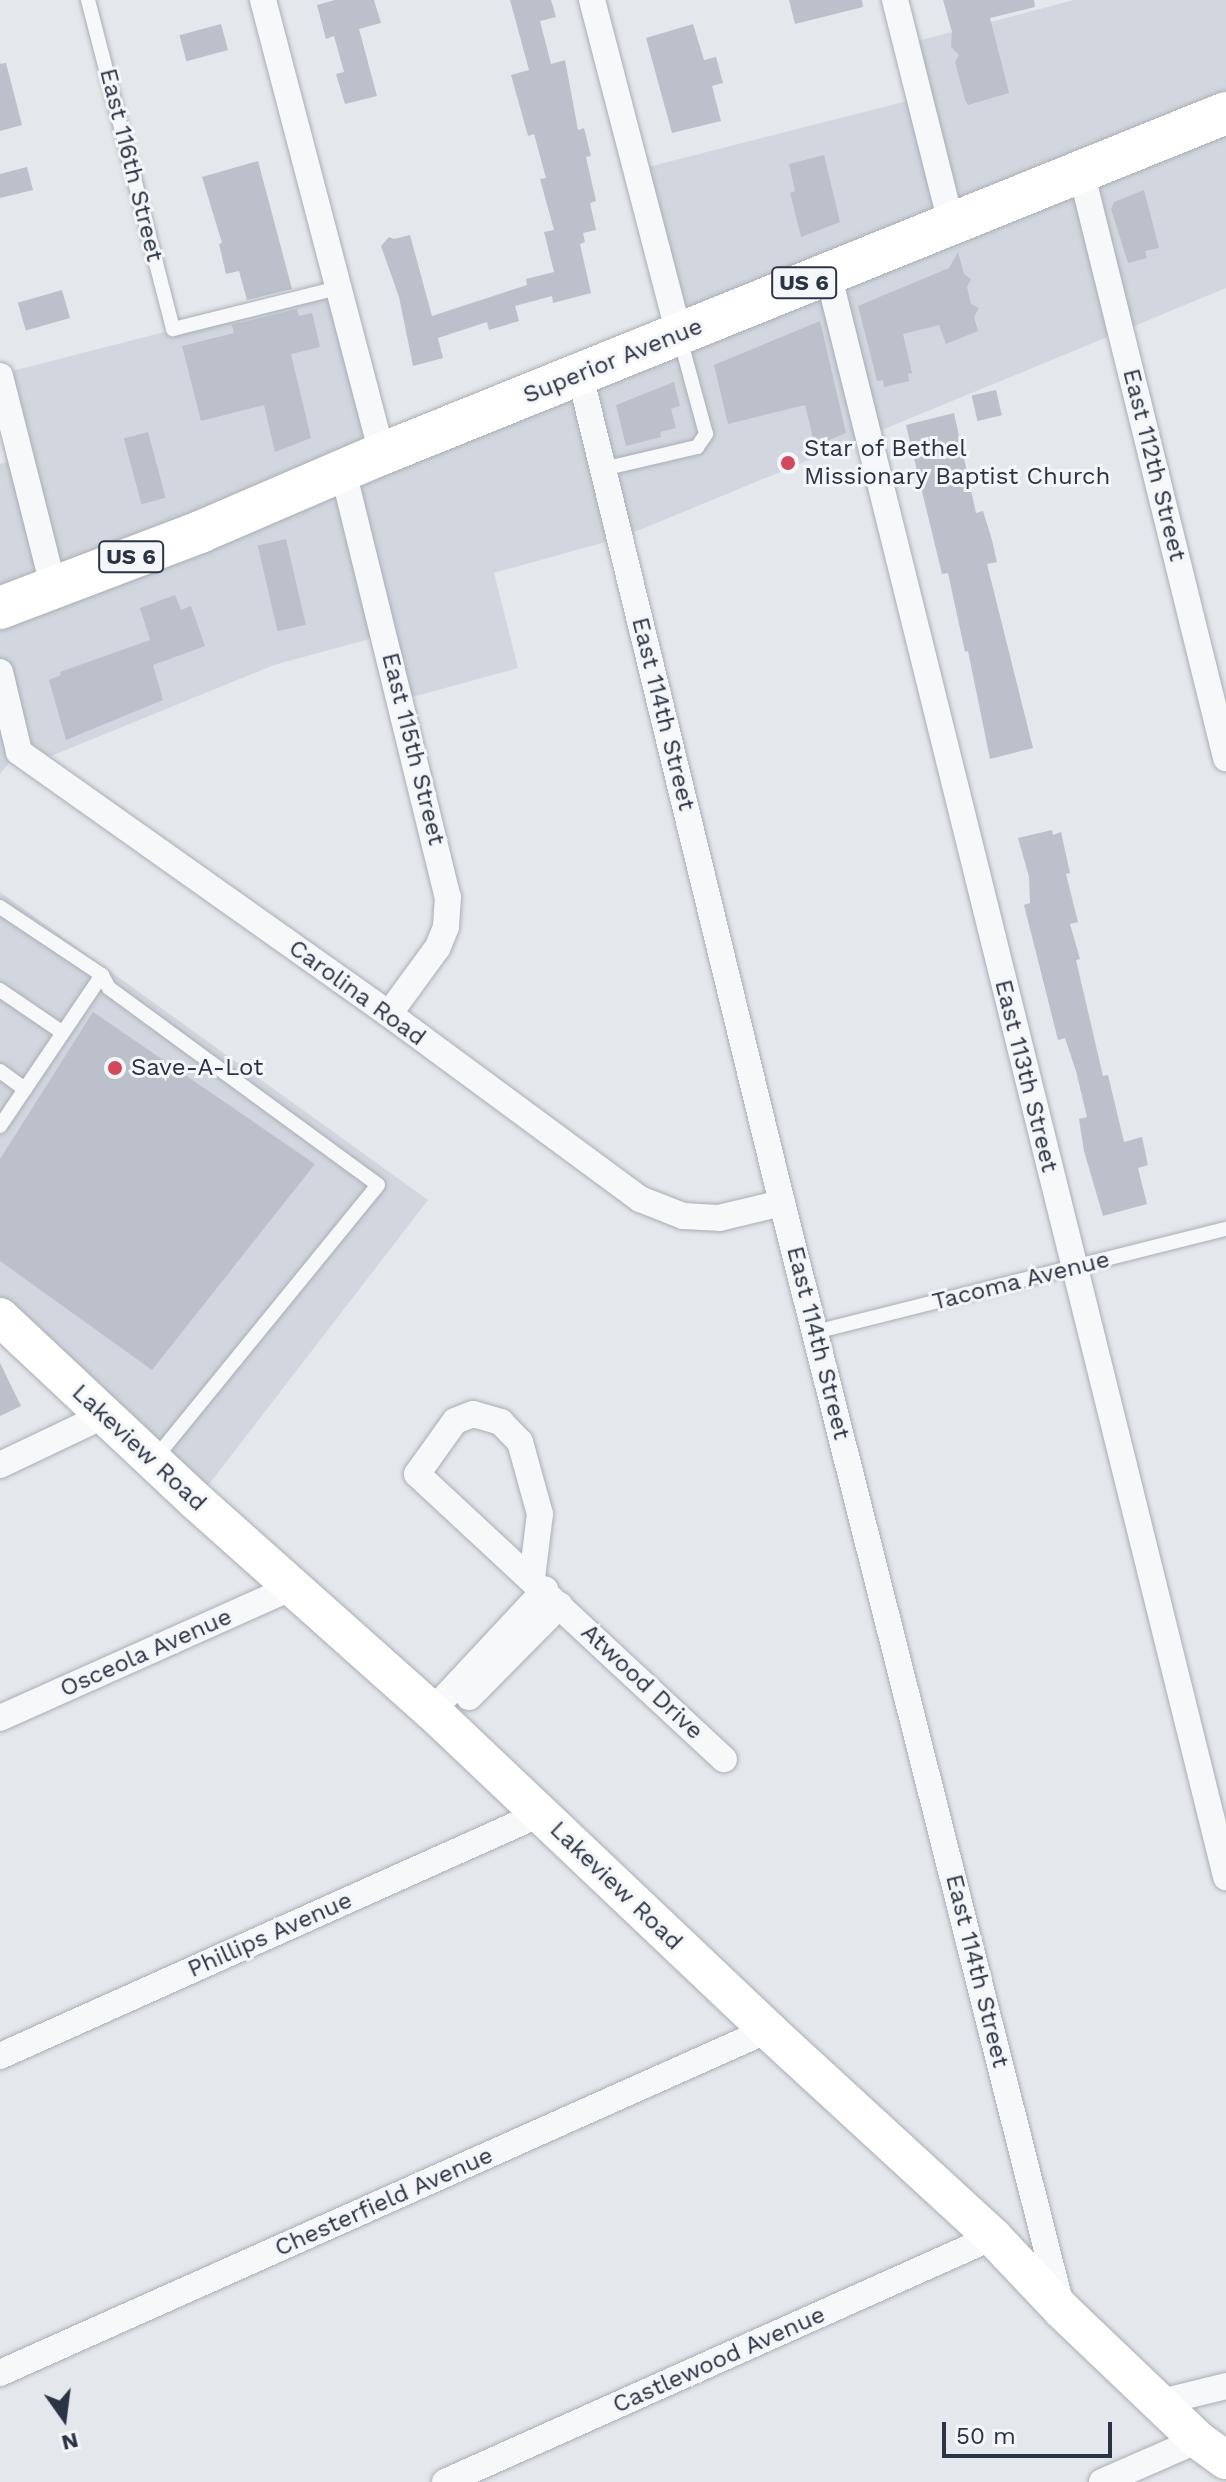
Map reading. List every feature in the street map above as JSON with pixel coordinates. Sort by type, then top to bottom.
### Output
[{"type":"main road","name":"Superior Avenue","points":[[0,608],[200,532],[382,454],[1226,113]]},
{"type":"street","points":[[263,0],[382,454]]},
{"type":"street","points":[[592,0],[679,334]]},
{"type":"street","points":[[895,0],[951,223]]},
{"type":"street","name":"East 112th Street","points":[[1081,171],[1226,758]]},
{"type":"street","name":"East 113th Street","points":[[828,273],[1226,1877]]},
{"type":"street","name":"East 114th Street","points":[[580,375],[782,1203],[1062,2310]]},
{"type":"street","points":[[0,376],[53,586]]},
{"type":"street","name":"East 115th Street","points":[[343,471],[448,897],[446,927],[438,947],[389,1014]]},
{"type":"street","name":"Carolina Road","points":[[0,672],[19,752],[389,1014],[640,1199],[683,1216],[719,1218],[782,1203]]},
{"type":"street","name":"Lakeview Road","points":[[0,1317],[291,1588],[438,1717],[768,2030],[993,2237],[1062,2310],[1212,2450]]},
{"type":"street","name":"Atwood Drive","points":[[438,1717],[546,1591],[540,1514],[520,1442],[501,1422],[473,1414],[455,1421],[417,1474],[546,1591],[724,1759]]},
{"type":"street","points":[[0,1465],[103,1416]]},
{"type":"street","name":"Osceola Avenue","points":[[0,1718],[291,1588]]},
{"type":"street","name":"Phillips Avenue","points":[[0,2056],[540,1814]]},
{"type":"street","name":"Chesterfield Avenue","points":[[0,2373],[768,2030]]},
{"type":"street","name":"Castlewood Avenue","points":[[445,2482],[993,2237]]},
{"type":"street","points":[[1161,2402],[1226,2386]]},
{"type":"street","points":[[1102,2482],[1212,2450]]},
{"type":"lane","name":"East 116th Street","points":[[88,0],[173,329],[338,288]]},
{"type":"lane","points":[[603,469],[697,447],[706,434],[679,334]]},
{"type":"lane","points":[[0,907],[102,975],[109,988],[378,1185],[152,1461]]},
{"type":"lane","points":[[0,1126],[102,975]]},
{"type":"lane","points":[[0,990],[63,1033]]},
{"type":"lane","points":[[0,1071],[25,1089]]},
{"type":"lane","name":"Tacoma Avenue","points":[[815,1332],[1226,1229]]},
{"type":"shaded area","points":[[1074,0],[1226,0],[1226,288],[620,538],[494,573],[518,668],[401,700],[384,635],[274,665],[34,763],[18,752],[0,774],[0,464],[20,458],[0,374],[338,288],[382,454],[678,334],[636,170],[919,98],[906,44]]},
{"type":"shaded area","points":[[0,892],[428,1200],[196,1501],[0,1317]]},
{"type":"building","points":[[335,0],[374,0],[381,23],[359,29],[377,96],[345,104],[336,74],[344,72],[334,36],[326,39],[317,5]]},
{"type":"building","points":[[510,0],[551,0],[556,17],[540,21],[551,64],[565,60],[578,130],[584,128],[591,156],[586,157],[596,201],[590,203],[596,230],[583,233],[585,242],[580,244],[591,293],[553,303],[552,296],[515,306],[519,321],[489,330],[487,322],[438,338],[443,358],[413,366],[399,297],[381,246],[389,237],[394,239],[410,235],[432,316],[527,285],[526,279],[554,272],[544,232],[554,230],[540,179],[546,178],[534,134],[528,136],[511,75],[529,70]]},
{"type":"building","points":[[789,0],[862,0],[863,7],[795,24]]},
{"type":"building","points":[[943,0],[1034,0],[1035,7],[990,18],[1009,93],[968,105],[955,62],[959,55],[951,47],[952,32]]},
{"type":"building","points":[[221,24],[228,50],[186,61],[179,35]]},
{"type":"building","points":[[693,24],[704,60],[716,57],[723,83],[712,86],[721,121],[672,133],[646,38]]},
{"type":"building","points":[[6,63],[22,125],[0,131],[0,64]]},
{"type":"building","points":[[824,155],[840,222],[801,237],[790,193],[795,191],[789,164]]},
{"type":"building","points":[[258,161],[292,289],[247,300],[239,271],[226,274],[219,244],[222,243],[202,177]]},
{"type":"building","points":[[27,167],[33,190],[0,198],[0,174]]},
{"type":"building","points":[[1144,190],[1159,248],[1145,251],[1147,258],[1128,263],[1111,209],[1114,202]]},
{"type":"building","points":[[958,252],[964,274],[971,279],[967,287],[971,304],[979,308],[974,317],[978,331],[946,344],[939,325],[903,334],[912,373],[908,374],[909,381],[884,387],[883,380],[877,381],[858,306],[949,268]]},
{"type":"building","points":[[62,290],[70,318],[26,331],[18,303]]},
{"type":"building","points":[[297,309],[299,316],[312,313],[320,347],[291,354],[311,438],[275,452],[264,405],[201,421],[182,346],[234,333],[232,325]]},
{"type":"building","points":[[820,321],[846,433],[815,446],[805,405],[728,424],[714,365]]},
{"type":"building","points":[[674,382],[680,406],[671,409],[676,428],[660,432],[661,437],[626,446],[616,405]]},
{"type":"building","points":[[996,390],[1002,415],[977,421],[972,396]]},
{"type":"building","points":[[954,413],[976,513],[983,511],[992,540],[997,562],[987,564],[1033,748],[990,759],[968,651],[965,652],[948,573],[942,574],[906,425]]},
{"type":"building","points":[[148,432],[166,498],[141,504],[124,438]]},
{"type":"building","points":[[286,539],[306,625],[278,631],[258,546]]},
{"type":"building","points":[[175,595],[181,610],[191,606],[205,646],[153,665],[163,700],[66,740],[49,680],[61,675],[60,672],[150,640],[140,608]]},
{"type":"building","points":[[1052,830],[1053,835],[1061,832],[1070,873],[1066,874],[1078,922],[1070,924],[1103,1076],[1108,1075],[1124,1142],[1142,1137],[1148,1165],[1138,1168],[1147,1204],[1103,1216],[1084,1151],[1079,1119],[1087,1117],[1076,1071],[1065,1038],[1058,1040],[1024,905],[1030,903],[1029,877],[1018,838]]},
{"type":"building","points":[[93,1012],[315,1164],[152,1370],[0,1261],[0,1159]]},
{"type":"building","points":[[0,1363],[21,1406],[0,1416]]},
{"type":"place","name":"Star of Bethel Missionary Baptist Church","points":[[788,463]]},
{"type":"place","name":"Save-A-Lot","points":[[115,1068]]}]
